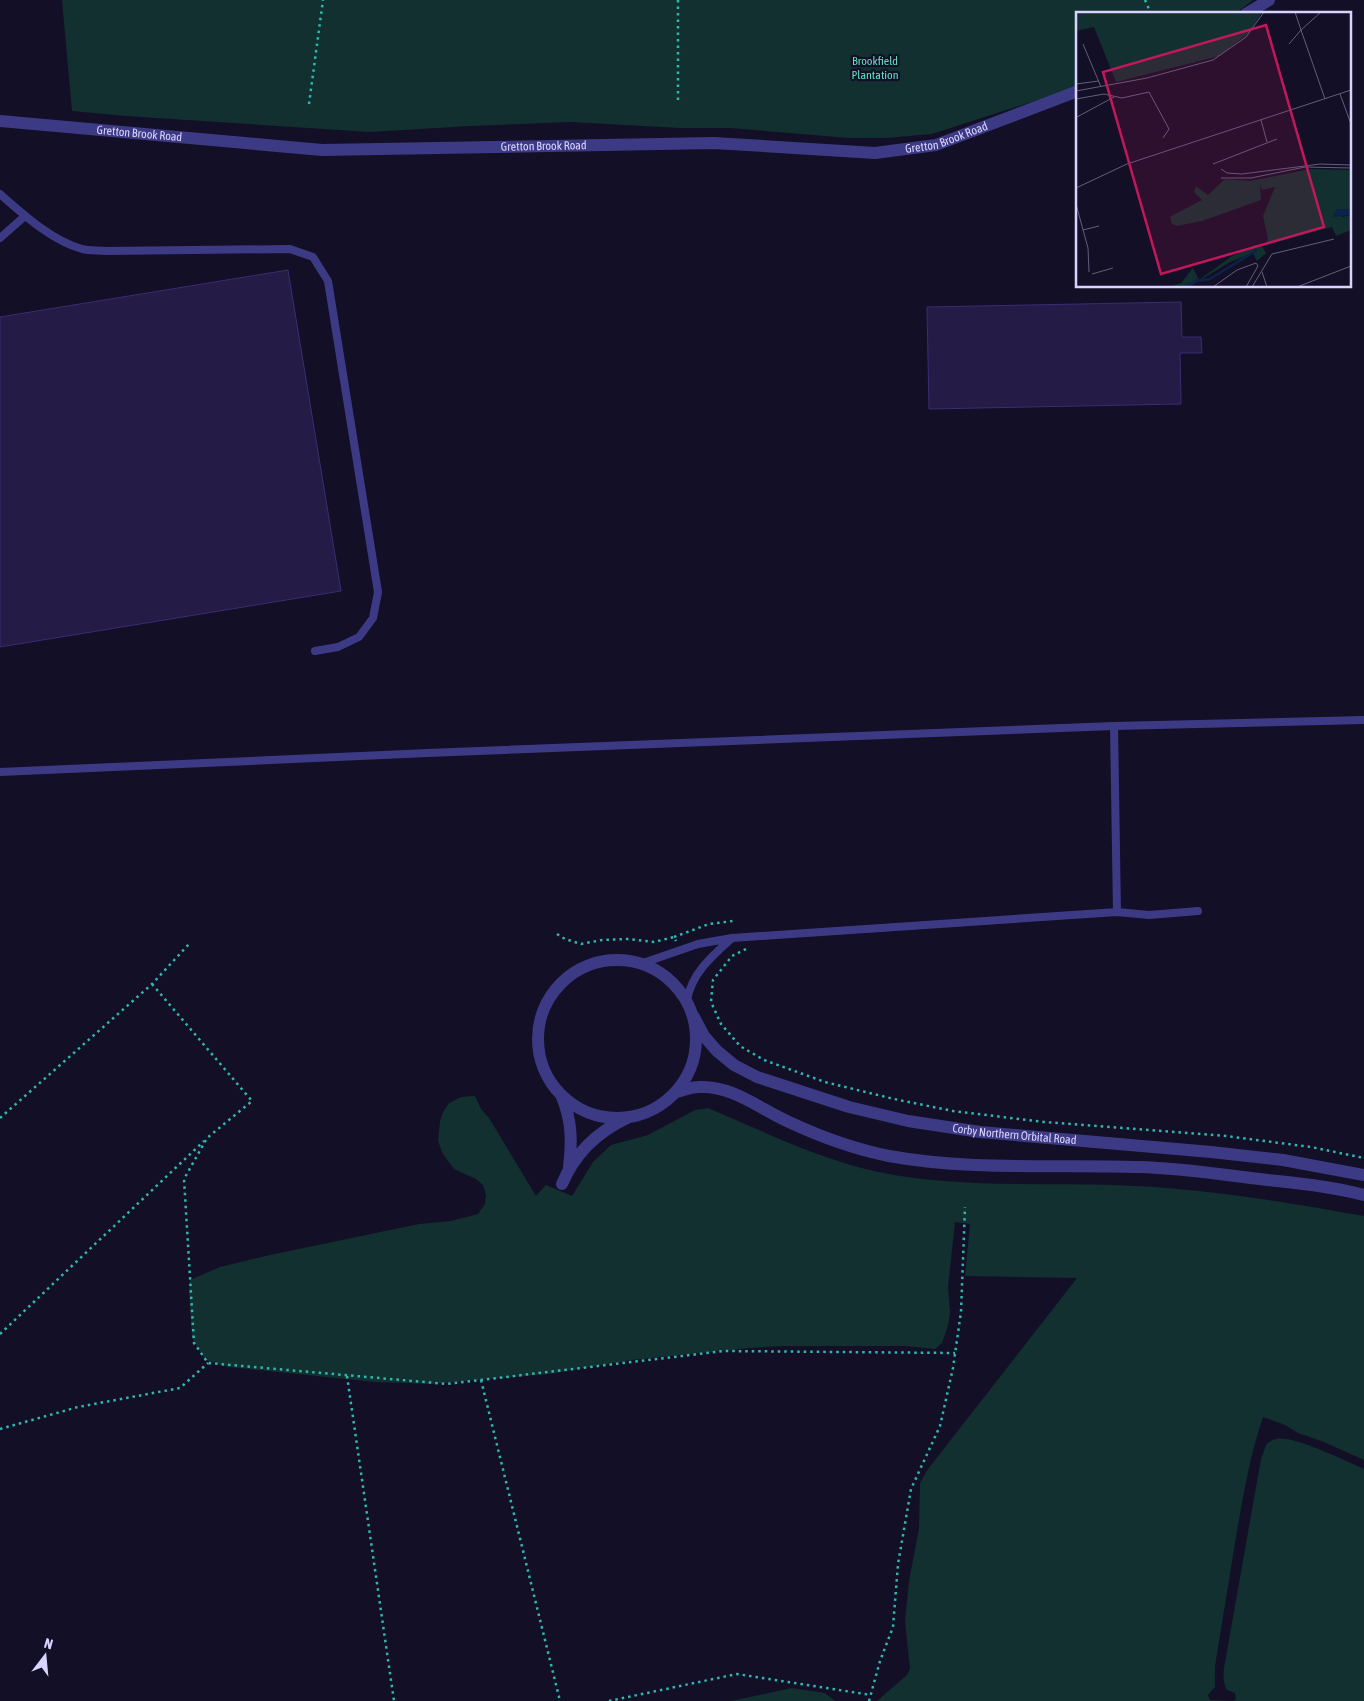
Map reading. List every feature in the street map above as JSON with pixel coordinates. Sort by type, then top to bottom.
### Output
[{"type":"street","points":[[1249,12],[1269,0]]},
{"type":"street","name":"Gretton Brook Road","points":[[0,120],[322,150],[714,143],[875,153],[936,145],[1076,92]]},
{"type":"street","points":[[562,1184],[577,1156],[598,1135],[610,1125],[646,1113],[662,1105],[676,1092],[691,1070],[697,1044],[694,1017],[687,1000],[676,984],[661,972],[643,963],[620,959],[598,961],[577,970],[557,986],[544,1007],[537,1032],[539,1056],[548,1078],[562,1097],[570,1122],[571,1135],[568,1170]]},
{"type":"street","name":"Corby Northern Orbital Road","points":[[694,1017],[704,1036],[717,1051],[734,1065],[757,1077],[849,1107],[899,1119],[980,1132],[1202,1151],[1283,1160],[1364,1175]]},
{"type":"street","name":"Corby Northern Orbital Road","points":[[676,1092],[698,1087],[716,1088],[736,1094],[788,1122],[825,1138],[868,1152],[912,1160],[1005,1165],[1140,1167],[1250,1178],[1364,1195]]},
{"type":"street","points":[[562,1097],[582,1110],[604,1118],[627,1118]]},
{"type":"lane","points":[[0,194],[25,216],[58,238],[82,248],[106,251],[290,249],[313,257],[328,281],[378,592],[373,618],[359,637],[338,647],[314,651]]},
{"type":"lane","points":[[0,238],[25,216]]},
{"type":"lane","points":[[0,772],[271,759],[1114,726],[1364,720]]},
{"type":"lane","points":[[1114,726],[1117,912]]},
{"type":"lane","points":[[643,963],[698,944],[732,938],[1117,912],[1149,915],[1198,911]]},
{"type":"lane","points":[[687,1000],[700,969],[732,938]]},
{"type":"path","points":[[310,104],[323,0]]},
{"type":"path","points":[[678,0],[678,103]]},
{"type":"path","points":[[1145,0],[1150,12]]},
{"type":"path","points":[[557,934],[565,940],[581,944],[602,940],[629,939],[654,942],[709,924],[733,921]]},
{"type":"path","points":[[674,937],[682,949]]},
{"type":"path","points":[[0,1118],[152,984],[190,943]]},
{"type":"path","points":[[746,949],[732,956],[713,980],[711,1002],[721,1024],[740,1046],[764,1060],[824,1082],[953,1111],[1044,1122],[1226,1136],[1311,1147],[1364,1158]]},
{"type":"path","points":[[0,1334],[207,1138],[252,1101],[152,984]]},
{"type":"path","points":[[207,1138],[184,1179],[194,1343],[208,1363]]},
{"type":"path","points":[[869,1701],[880,1661],[893,1626],[898,1564],[911,1490],[940,1426],[955,1353],[961,1312],[965,1207]]},
{"type":"path","points":[[0,1428],[78,1407],[180,1388],[208,1363],[447,1384],[724,1351],[955,1353]]},
{"type":"path","points":[[347,1376],[394,1701]]},
{"type":"path","points":[[481,1380],[560,1701]]},
{"type":"path","points":[[609,1701],[737,1674],[871,1696]]},
{"type":"green space","name":"Brookfield Plantation","points":[[62,0],[1253,0],[1238,12],[1076,12],[1076,88],[932,134],[886,138],[849,138],[730,128],[680,128],[570,122],[370,132],[72,111]]},
{"type":"green space","points":[[475,1096],[481,1109],[489,1118],[536,1196],[546,1185],[572,1196],[593,1162],[611,1145],[648,1135],[695,1110],[708,1108],[832,1159],[853,1166],[903,1176],[963,1182],[1116,1185],[1179,1189],[1272,1200],[1364,1216],[1364,1460],[1263,1417],[1244,1491],[1215,1666],[1215,1687],[1208,1695],[1210,1700],[1233,1701],[877,1701],[907,1675],[910,1669],[905,1621],[909,1581],[919,1528],[920,1483],[928,1469],[1077,1278],[965,1276],[970,1224],[955,1222],[948,1287],[950,1312],[948,1326],[942,1343],[935,1349],[906,1346],[783,1346],[750,1348],[632,1360],[549,1374],[431,1384],[375,1382],[229,1367],[205,1360],[192,1338],[190,1280],[220,1267],[270,1255],[419,1224],[451,1221],[478,1214],[485,1204],[486,1195],[483,1185],[476,1179],[454,1169],[443,1154],[438,1141],[440,1121],[449,1103],[461,1097]]},
{"type":"green space","points":[[1284,1439],[1295,1441],[1364,1469],[1364,1701],[1233,1701],[1236,1699],[1235,1693],[1227,1690],[1224,1668],[1261,1459],[1266,1445],[1271,1441]]},
{"type":"green space","points":[[792,1688],[825,1693],[835,1701],[731,1701]]},
{"type":"building","points":[[288,270],[341,591],[0,647],[0,317]]},
{"type":"building","points":[[1181,302],[1182,337],[1201,337],[1202,353],[1180,353],[1181,404],[929,409],[927,307]]}]
